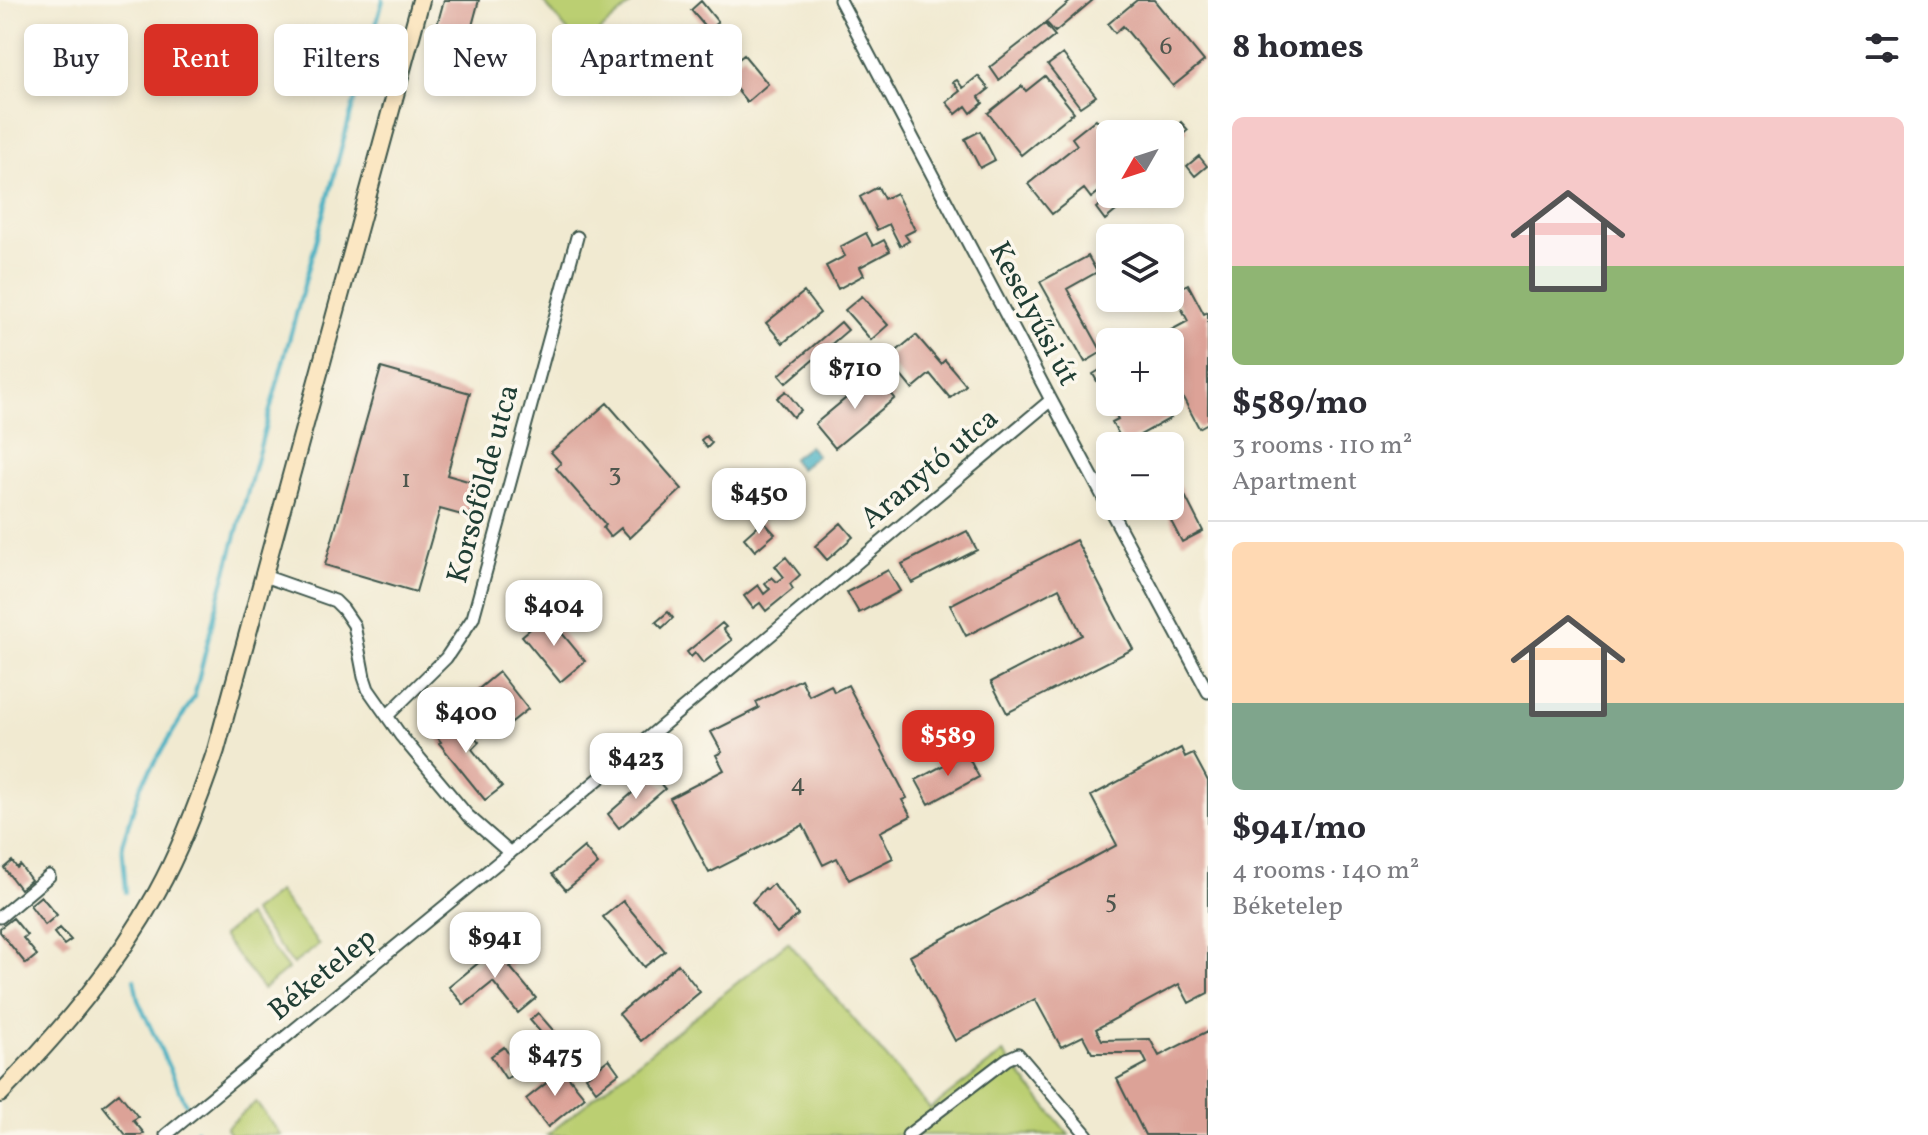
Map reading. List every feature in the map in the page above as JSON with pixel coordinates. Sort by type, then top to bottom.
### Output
[{"type":"main road","points":[[0,1094],[38,1055],[104,975],[158,890],[186,829],[216,750],[421,0]]},
{"type":"street","name":"Keselyűsi út","points":[[840,0],[1208,692]]},
{"type":"street","name":"Korsófölde utca","points":[[387,716],[446,658],[473,618],[577,237]]},
{"type":"street","name":"Aranytó utca","points":[[510,853],[1051,400]]},
{"type":"street","points":[[264,576],[335,601],[343,609],[354,625],[368,689],[401,736],[468,816],[510,853]]},
{"type":"street","name":"Béketelep","points":[[166,1135],[510,853]]},
{"type":"street","points":[[0,917],[49,876]]},
{"type":"street","points":[[908,1135],[1007,1059],[1018,1054],[1087,1135]]},
{"type":"green space","points":[[542,0],[635,1],[608,24],[562,24]]},
{"type":"green space","points":[[278,892],[319,945],[293,964],[252,912]]},
{"type":"green space","points":[[247,916],[288,969],[263,989],[222,936]]},
{"type":"green space","points":[[788,942],[930,1109],[1003,1053],[1069,1135],[547,1135]]},
{"type":"green space","points":[[256,1102],[281,1135],[231,1135],[226,1128]]},
{"type":"water","points":[[809,446],[817,455],[800,469],[792,459]]},
{"type":"building","points":[[444,0],[479,0],[473,24],[437,24]]},
{"type":"building","points":[[1072,0],[1093,0],[1055,32],[1046,22]]},
{"type":"building","points":[[1137,0],[1154,0],[1204,61],[1173,86],[1123,26],[1115,33],[1108,24]]},
{"type":"building","points":[[701,1],[718,22],[703,24],[691,10]]},
{"type":"building","points":[[1045,24],[1055,36],[999,80],[990,67]]},
{"type":"building","points":[[1063,54],[1096,96],[1080,107],[1048,65]]},
{"type":"building","points":[[744,55],[768,84],[747,102],[742,96]]},
{"type":"building","points":[[978,76],[989,89],[979,97],[983,103],[971,113],[966,106],[956,114],[946,102],[960,91],[953,82],[957,80],[963,88]]},
{"type":"building","points":[[1045,76],[1074,112],[1021,155],[988,113],[1022,86],[1026,91]]},
{"type":"building","points":[[1097,120],[1096,194],[1091,198],[1084,189],[1052,214],[1028,184],[1077,145],[1072,138]]},
{"type":"building","points":[[980,131],[995,160],[980,168],[965,139]]},
{"type":"building","points":[[1199,156],[1207,166],[1195,176],[1187,166]]},
{"type":"building","points":[[878,187],[884,199],[896,193],[915,230],[905,235],[909,241],[900,246],[889,224],[877,230],[860,197]]},
{"type":"building","points":[[1096,208],[1120,208],[1105,220]]},
{"type":"building","points":[[866,233],[873,246],[884,240],[890,251],[860,267],[864,275],[838,289],[826,266],[845,256],[840,247]]},
{"type":"building","points":[[1088,256],[1096,273],[1067,289],[1096,341],[1096,356],[1085,362],[1040,282]]},
{"type":"building","points":[[1188,284],[1204,314],[1208,312],[1208,423],[1199,428],[1184,400],[1184,328],[1175,328],[1188,321],[1183,312],[1184,286]]},
{"type":"building","points":[[804,292],[820,313],[783,343],[766,323]]},
{"type":"building","points":[[862,296],[888,325],[871,340],[845,310]]},
{"type":"building","points":[[841,322],[848,330],[786,383],[779,375]]},
{"type":"building","points":[[916,335],[941,364],[945,360],[966,385],[950,398],[930,374],[912,389],[887,359]]},
{"type":"building","points":[[381,368],[470,393],[447,475],[478,484],[469,517],[440,509],[416,592],[325,565]]},
{"type":"building","points":[[875,374],[895,398],[835,448],[815,424]]},
{"type":"building","points":[[786,391],[801,410],[793,417],[777,398]]},
{"type":"building","points":[[607,403],[682,489],[630,538],[621,528],[610,537],[603,528],[606,525],[556,468],[561,463],[551,452]]},
{"type":"building","points":[[1116,416],[1171,418],[1146,432],[1117,432],[1112,422],[1118,419]]},
{"type":"building","points":[[706,436],[712,443],[707,448],[701,440]]},
{"type":"building","points":[[769,485],[786,505],[771,517],[755,496]]},
{"type":"building","points":[[1184,494],[1203,531],[1182,542],[1170,520],[1184,520]]},
{"type":"building","points":[[763,521],[775,534],[755,551],[744,538]]},
{"type":"building","points":[[841,523],[853,537],[827,560],[815,546]]},
{"type":"building","points":[[967,531],[977,550],[912,583],[902,564]]},
{"type":"building","points":[[1076,540],[1133,649],[1007,713],[991,682],[1082,635],[1059,588],[966,636],[950,605]]},
{"type":"building","points":[[786,557],[800,575],[790,584],[793,589],[766,611],[760,603],[753,608],[744,596],[758,585],[764,594],[770,589],[765,583],[772,577],[777,582],[784,577],[775,566]]},
{"type":"building","points":[[888,570],[900,591],[859,613],[847,592]]},
{"type":"building","points":[[668,612],[673,618],[662,628],[656,622]]},
{"type":"building","points":[[547,615],[585,661],[560,682],[522,636]]},
{"type":"building","points":[[722,623],[732,640],[703,663],[695,653],[691,657],[687,652]]},
{"type":"building","points":[[499,672],[528,709],[498,733],[469,697]]},
{"type":"building","points":[[801,679],[809,696],[831,685],[834,692],[848,685],[907,798],[902,800],[911,816],[880,832],[893,858],[849,880],[837,858],[823,865],[803,825],[709,873],[670,798],[724,770],[716,755],[722,752],[711,732],[759,708],[756,702]]},
{"type":"building","points":[[449,715],[455,722],[460,718],[479,742],[472,749],[502,787],[485,800],[431,729]]},
{"type":"building","points":[[1181,748],[1185,757],[1193,753],[1208,781],[1208,993],[1189,1003],[1179,984],[1096,1029],[1102,1040],[1150,1039],[1159,1056],[1208,1031],[1208,1135],[1145,1135],[1117,1079],[1147,1063],[1142,1053],[1092,1053],[1083,1036],[1061,1047],[1035,999],[955,1041],[910,956],[1117,845],[1091,796]]},
{"type":"building","points":[[966,753],[979,777],[929,804],[916,780]]},
{"type":"building","points":[[653,775],[665,789],[619,828],[608,814]]},
{"type":"building","points":[[584,847],[598,864],[566,890],[552,874]]},
{"type":"building","points":[[12,861],[17,868],[20,865],[31,880],[20,889],[4,868]]},
{"type":"building","points":[[773,884],[798,915],[777,933],[752,902]]},
{"type":"building","points":[[41,896],[57,915],[45,925],[30,905]]},
{"type":"building","points":[[623,901],[665,951],[644,967],[603,917]]},
{"type":"building","points":[[13,918],[27,935],[23,938],[37,955],[26,964],[0,932],[0,928]]},
{"type":"building","points":[[60,928],[71,940],[64,945],[54,933]]},
{"type":"building","points":[[504,942],[518,960],[510,967],[536,998],[518,1013],[493,982],[464,1005],[449,987]]},
{"type":"building","points":[[678,964],[700,992],[641,1041],[619,1014]]},
{"type":"building","points":[[538,1013],[580,1061],[571,1068],[530,1020]]},
{"type":"building","points":[[504,1047],[519,1070],[506,1079],[491,1056]]},
{"type":"building","points":[[609,1059],[619,1073],[596,1091],[586,1077]]},
{"type":"building","points":[[563,1070],[585,1097],[548,1127],[526,1099]]},
{"type":"building","points":[[119,1093],[138,1117],[133,1120],[144,1133],[141,1135],[126,1135],[103,1106]]},
{"type":"waterway","points":[[126,892],[122,844],[141,785],[194,697],[383,0]]},
{"type":"waterway","points":[[134,979],[138,1000],[186,1104]]},
{"type":"waterway","points":[[196,1130],[197,1135]]}]
